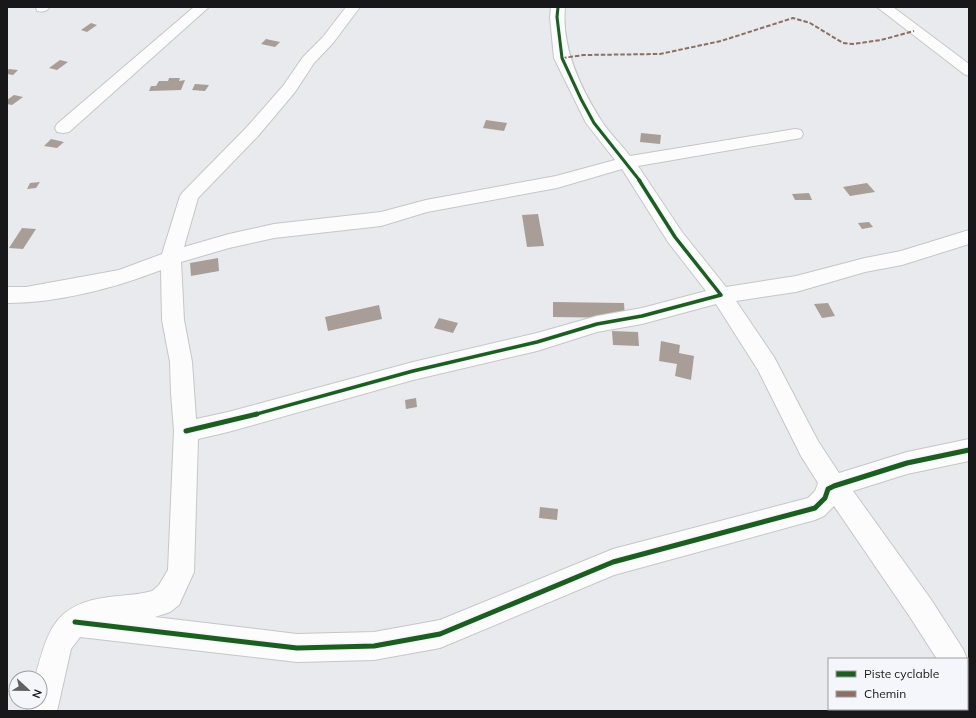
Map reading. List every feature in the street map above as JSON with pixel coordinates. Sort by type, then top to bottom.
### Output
[{"type":"street","points":[[63,128],[202,7]]},
{"type":"street","points":[[558,7],[557,18],[562,58],[594,123],[626,162],[651,196],[675,237],[721,295],[780,387],[814,456],[878,550],[919,605],[952,658]]},
{"type":"street","points":[[884,7],[969,71]]},
{"type":"street","points":[[42,711],[58,645],[65,632],[75,622],[94,614],[148,606],[160,602],[169,595],[180,577],[186,431],[182,393],[181,362],[173,320],[171,258],[176,246],[186,203],[192,192],[252,132],[289,89],[308,60],[328,40],[349,8]]},
{"type":"street","points":[[7,295],[26,294],[92,283],[122,276],[171,258],[229,241],[274,232],[381,219],[426,206],[557,182],[626,162],[795,134]]},
{"type":"street","points":[[186,431],[228,422],[413,371],[537,342],[597,324],[642,316],[721,295],[796,284],[865,265],[902,258],[969,237]]},
{"type":"street","points":[[75,622],[297,648],[381,645],[440,634],[613,562],[815,508],[825,498],[828,489],[834,486],[907,463],[969,450]]},
{"type":"building","points":[[91,23],[97,25],[87,32],[81,30]]},
{"type":"building","points":[[266,39],[280,42],[275,47],[261,44]]},
{"type":"building","points":[[60,60],[68,62],[57,70],[49,68]]},
{"type":"building","points":[[9,69],[18,70],[13,75],[7,74]]},
{"type":"building","points":[[169,78],[180,78],[179,81],[185,80],[181,90],[149,91],[151,86],[156,86],[159,81],[168,81]]},
{"type":"building","points":[[195,84],[209,85],[205,91],[192,90]]},
{"type":"building","points":[[14,95],[23,97],[12,105],[7,104],[7,100]]},
{"type":"building","points":[[486,120],[507,123],[504,131],[483,128]]},
{"type":"building","points":[[641,133],[661,135],[660,144],[640,142]]},
{"type":"building","points":[[51,139],[64,142],[57,148],[44,146]]},
{"type":"building","points":[[40,182],[36,188],[27,189],[30,183]]},
{"type":"building","points":[[867,183],[875,192],[850,196],[843,187]]},
{"type":"building","points":[[809,193],[812,200],[795,200],[792,194]]},
{"type":"building","points":[[538,214],[544,246],[527,247],[522,215]]},
{"type":"building","points":[[869,222],[873,227],[862,229],[858,223]]},
{"type":"building","points":[[22,228],[36,229],[23,249],[9,248]]},
{"type":"building","points":[[218,258],[219,271],[191,276],[190,263]]},
{"type":"building","points":[[553,302],[624,303],[625,318],[553,317]]},
{"type":"building","points":[[828,303],[835,316],[822,318],[814,304]]},
{"type":"building","points":[[379,305],[382,319],[328,331],[325,317]]},
{"type":"building","points":[[439,318],[458,323],[453,333],[434,328]]},
{"type":"building","points":[[612,331],[638,332],[639,346],[613,345]]},
{"type":"building","points":[[661,341],[680,345],[679,353],[694,356],[691,380],[675,376],[677,364],[659,361]]},
{"type":"building","points":[[416,398],[417,407],[406,409],[405,400]]},
{"type":"building","points":[[540,507],[558,509],[557,520],[539,518]]},
{"type":"building","points":[[954,710],[954,711],[927,711]]},
{"type":"marked path","points":[[562,58],[584,55],[660,54],[721,41],[793,18],[810,23],[843,43],[853,44],[881,40],[914,31]]},
{"type":"cycle path","points":[[186,431],[228,422],[413,371],[537,342],[597,324],[642,316],[721,295],[675,237],[635,173],[594,123],[562,58],[557,17],[558,7]]},
{"type":"cycle path","points":[[75,622],[297,648],[374,646],[440,634],[613,562],[815,508],[825,498],[828,489],[834,486],[907,463],[969,450]]}]
